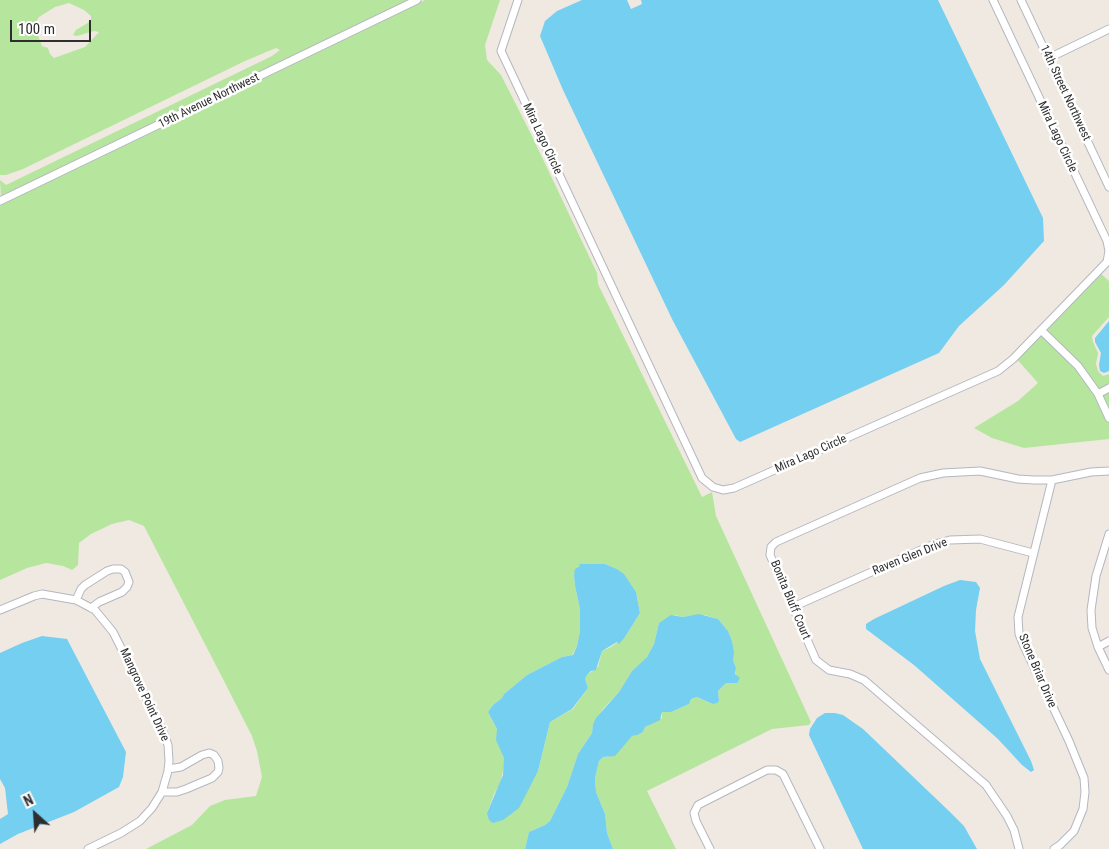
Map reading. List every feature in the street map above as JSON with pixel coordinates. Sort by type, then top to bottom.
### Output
[{"type":"street","name":"19th Avenue Northwest","points":[[0,201],[417,0]]},
{"type":"street","name":"Mira Lago Circle","points":[[518,0],[501,51],[702,478],[713,488],[723,490],[734,488],[998,371],[1013,360],[1103,267],[1108,259],[1109,248],[993,0]]},
{"type":"street","name":"14th Street Northwest","points":[[1021,0],[1109,187]]},
{"type":"street","points":[[1049,58],[1109,29]]},
{"type":"street","points":[[1041,330],[1078,366],[1098,394],[1106,401],[1109,418]]},
{"type":"street","points":[[1098,394],[1109,388]]},
{"type":"street","name":"Bonita Bluff Court","points":[[1020,849],[1007,816],[986,785],[864,680],[850,674],[829,670],[816,660],[770,555],[771,548],[776,542],[920,478],[960,471],[980,471],[1018,479],[1052,480],[1091,472],[1109,471]]},
{"type":"street","name":"Stone Briar Drive","points":[[1052,480],[1019,612],[1019,634],[1084,778],[1083,809],[1074,831],[1054,849]]},
{"type":"street","points":[[1109,534],[1092,595],[1091,610],[1092,628],[1098,647],[1109,670]]},
{"type":"street","name":"Raven Glen Drive","points":[[793,607],[932,546],[950,540],[980,540],[1033,553]]},
{"type":"street","points":[[76,600],[85,585],[107,571],[121,569],[125,572],[129,582],[127,587],[122,592],[99,602],[91,608]]},
{"type":"street","name":"Mangrove Point Drive","points":[[0,610],[42,594],[76,600],[95,610],[113,632],[168,745],[168,769],[162,792],[152,808],[140,821],[121,833],[88,849]]},
{"type":"street","points":[[1098,647],[1109,641]]},
{"type":"street","points":[[162,792],[177,792],[186,789],[212,778],[219,768],[218,761],[209,753],[181,767],[168,769]]},
{"type":"street","points":[[710,849],[696,821],[694,813],[698,805],[767,770],[776,770],[783,774],[820,849]]},
{"type":"green space","points":[[0,0],[410,0],[1,197],[0,180],[6,185],[272,56],[280,50],[276,48],[245,61],[23,169],[6,175],[0,175]],"holes":[[[69,3],[84,10],[91,16],[91,21],[76,30],[73,35],[77,36],[94,31],[99,32],[85,47],[54,58],[48,48],[42,46],[34,25],[39,17],[55,7]]]},
{"type":"green space","points":[[425,0],[500,0],[485,45],[487,60],[501,75],[531,134],[597,273],[598,284],[702,497],[712,492],[716,516],[811,722],[809,725],[772,729],[647,791],[676,849],[613,849],[607,833],[605,814],[596,792],[595,778],[599,761],[603,757],[608,757],[632,736],[643,732],[645,727],[662,718],[662,711],[671,712],[689,704],[691,699],[697,697],[713,704],[719,701],[718,691],[726,683],[735,683],[736,668],[733,660],[732,641],[728,631],[718,619],[705,615],[683,617],[675,615],[659,623],[654,644],[647,657],[632,671],[619,692],[603,709],[593,724],[592,733],[578,754],[567,787],[550,821],[529,832],[525,849],[146,849],[192,825],[210,806],[225,800],[256,796],[262,777],[257,751],[252,736],[144,526],[129,520],[112,524],[91,534],[79,543],[78,565],[72,570],[63,566],[46,563],[27,568],[0,580],[0,205]],"holes":[[[594,564],[605,564],[617,569],[624,575],[636,592],[640,613],[625,637],[602,651],[598,667],[587,675],[585,679],[588,688],[573,709],[550,722],[538,771],[487,813],[500,784],[504,766],[497,729],[488,712],[504,694],[527,675],[562,657],[572,655],[577,646],[580,631],[580,609],[574,575],[577,568]]]},
{"type":"green space","points":[[1099,272],[1109,281],[1109,317],[1092,336],[1098,353],[1096,364],[1098,371],[1103,376],[1109,374],[1109,439],[1024,448],[992,438],[974,428],[1018,401],[1038,383],[1015,357]]},
{"type":"water","points":[[582,0],[627,0],[631,9],[642,4],[641,0],[938,0],[1043,218],[1044,241],[1004,285],[959,326],[939,353],[740,442],[736,439],[673,321],[563,90],[540,36],[545,21],[557,11]]},
{"type":"water","points":[[1109,321],[1109,371],[1104,373],[1100,371],[1101,353],[1095,338]]},
{"type":"water","points":[[579,564],[605,564],[624,574],[636,592],[640,613],[619,644],[617,642],[602,651],[596,670],[591,671],[585,679],[588,688],[572,709],[550,722],[538,771],[519,808],[503,820],[493,823],[489,820],[487,813],[503,775],[504,758],[496,740],[497,729],[488,712],[504,694],[527,675],[562,657],[573,655],[580,631],[580,609],[574,575],[575,569],[580,566]]},
{"type":"water","points":[[960,580],[976,582],[980,588],[975,631],[980,659],[1031,761],[1034,770],[1031,772],[998,739],[914,665],[866,629],[866,624],[874,619]]},
{"type":"water","points":[[699,614],[718,619],[728,631],[734,653],[735,674],[740,678],[737,683],[726,683],[718,691],[719,701],[717,703],[713,704],[697,697],[691,699],[689,704],[671,712],[662,712],[660,720],[645,727],[643,732],[632,736],[615,756],[603,757],[599,761],[595,778],[596,792],[605,814],[607,833],[613,849],[525,849],[529,832],[550,821],[567,787],[578,754],[592,733],[596,718],[619,692],[632,671],[647,657],[654,644],[659,623],[671,615],[683,617]]},
{"type":"water","points":[[42,636],[67,639],[126,752],[123,777],[119,787],[74,812],[18,834],[0,844],[0,819],[8,814],[5,788],[0,779],[0,653]]},
{"type":"water","points":[[825,713],[843,715],[863,729],[964,826],[977,849],[863,849],[809,735],[810,729],[817,718]]}]
